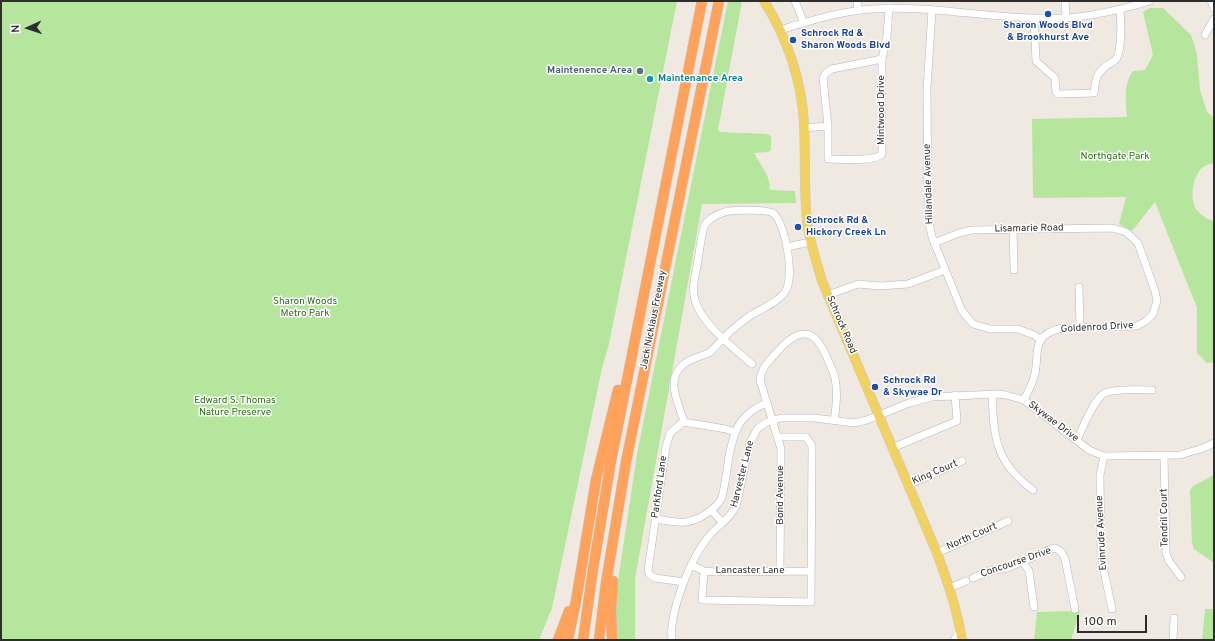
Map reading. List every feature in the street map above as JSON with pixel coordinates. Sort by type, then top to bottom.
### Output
[{"type":"highway","name":"Jack Nicklaus Freeway","points":[[583,640],[602,507],[702,1]]},
{"type":"highway","name":"Jack Nicklaus Freeway","points":[[599,640],[606,583],[640,386],[719,1]]},
{"type":"highway","points":[[568,640],[594,494],[605,443],[621,379],[639,317]]},
{"type":"highway","points":[[612,640],[612,585],[623,479]]},
{"type":"highway","points":[[558,640],[573,598],[582,562]]},
{"type":"main road","name":"Schrock Road","points":[[764,1],[780,30],[792,60],[802,105],[805,188],[810,242],[822,281],[937,553],[950,588],[959,620],[962,640]]},
{"type":"street","points":[[795,1],[804,23]]},
{"type":"street","points":[[857,1],[858,10]]},
{"type":"street","points":[[1065,1],[1066,18]]},
{"type":"street","points":[[780,30],[858,10],[913,8],[1034,18],[1066,18],[1120,10],[1150,1]]},
{"type":"street","points":[[1211,1],[1214,8]]},
{"type":"street","points":[[804,128],[828,126],[823,78],[826,73],[832,70],[882,59],[887,36],[889,8]]},
{"type":"street","name":"Hillandale Avenue","points":[[932,10],[927,89],[928,218],[932,237],[962,311],[973,324],[990,329],[1018,329],[1034,335],[1040,340]]},
{"type":"street","points":[[1034,18],[1036,61],[1055,78],[1056,92],[1059,94],[1094,93],[1095,80],[1100,71],[1116,60],[1118,55],[1121,25],[1120,10]]},
{"type":"street","points":[[1205,35],[1214,19]]},
{"type":"street","name":"Mintwood Drive","points":[[828,126],[828,159],[872,158],[882,154],[882,59]]},
{"type":"street","points":[[735,432],[726,429],[684,422],[676,399],[673,380],[683,364],[710,353],[724,338],[736,326],[779,298],[786,291],[789,282],[790,262],[784,236],[775,214],[771,212],[728,211],[707,220],[705,224],[694,284],[694,299],[701,314],[724,338],[752,364]]},
{"type":"street","name":"Lisamarie Road","points":[[934,243],[972,230],[1112,228],[1126,232],[1138,243],[1155,291],[1157,301],[1152,314]]},
{"type":"street","points":[[1013,229],[1014,270]]},
{"type":"street","points":[[787,248],[810,242]]},
{"type":"street","points":[[828,295],[858,284],[880,286],[908,284],[945,270]]},
{"type":"street","points":[[1079,287],[1080,328]]},
{"type":"street","name":"Goldenrod Drive","points":[[1040,340],[1053,330],[1062,328],[1137,326],[1146,322],[1152,314]]},
{"type":"street","points":[[772,420],[760,380],[761,373],[765,365],[791,337],[801,334],[810,335],[818,341],[824,350],[835,378],[837,402],[834,421]]},
{"type":"street","points":[[1024,400],[1034,378],[1037,350],[1040,340]]},
{"type":"street","points":[[1077,440],[1098,398],[1104,393],[1113,391],[1152,390]]},
{"type":"street","points":[[992,394],[993,424],[998,447],[1014,474],[1033,490]]},
{"type":"street","name":"Skywae Drive","points":[[772,420],[781,418],[814,418],[854,423],[878,416],[909,403],[931,397],[992,394],[1006,395],[1024,400],[1089,450],[1104,456],[1180,455],[1204,448],[1214,443]]},
{"type":"street","points":[[892,448],[957,421],[955,395]]},
{"type":"street","points":[[656,519],[682,522],[694,521],[711,510],[719,502],[722,497],[735,432],[745,416],[767,403]]},
{"type":"street","name":"Bond Avenue","points":[[772,420],[781,449],[780,571]]},
{"type":"street","name":"Harvester Lane","points":[[672,640],[674,613],[684,582],[695,556],[710,536],[734,512],[738,503],[752,437],[762,425],[772,420]]},
{"type":"street","name":"Parkford Lane","points":[[684,422],[680,423],[670,433],[666,447],[648,570],[649,574],[656,578],[684,582]]},
{"type":"street","points":[[704,571],[702,600],[811,602],[812,446],[806,437],[778,437]]},
{"type":"street","name":"Evinrude Avenue","points":[[1104,456],[1100,476],[1101,557],[1112,609]]},
{"type":"street","name":"Tendril Court","points":[[1164,456],[1166,553],[1181,577]]},
{"type":"street","name":"King Court","points":[[908,485],[962,461]]},
{"type":"street","points":[[711,510],[723,523]]},
{"type":"street","name":"North Court","points":[[937,553],[1008,521]]},
{"type":"street","name":"Concourse Drive","points":[[950,588],[989,571],[1006,568],[1054,548],[1062,553],[1065,559],[1076,609]]},
{"type":"street","points":[[1022,561],[1029,571],[1034,607]]},
{"type":"street","name":"Lancaster Lane","points":[[691,565],[704,571],[715,572],[811,571]]},
{"type":"street","points":[[1173,640],[1174,618]]},
{"type":"street","points":[[954,640],[961,630]]},
{"type":"green space","name":"Sharon Woods Metro Park","points":[[1,1],[677,1],[609,344],[602,368],[552,608],[539,640],[1,640]]},
{"type":"green space","points":[[728,1],[742,1],[718,130],[720,132],[766,134],[771,136],[771,150],[768,152],[754,153],[767,175],[771,190],[795,191],[796,203],[702,204],[635,579],[635,640],[615,640],[617,588],[637,454]]},
{"type":"green space","name":"Northgate Park","points":[[1150,8],[1163,8],[1191,35],[1197,54],[1200,90],[1207,112],[1214,118],[1214,163],[1206,165],[1201,169],[1195,179],[1193,186],[1193,198],[1196,209],[1200,214],[1214,221],[1214,362],[1207,363],[1197,353],[1197,308],[1155,202],[1132,231],[1119,224],[1126,197],[1033,198],[1032,119],[1127,117],[1126,87],[1130,76],[1133,71],[1145,70],[1153,55],[1143,12]]},
{"type":"green space","points":[[1214,475],[1214,563],[1194,549],[1192,543],[1190,490],[1193,486]]},
{"type":"green space","points":[[1205,609],[1214,609],[1214,640],[1202,640]]},
{"type":"green space","points":[[1080,611],[1071,640],[1034,640],[1037,612]]},
{"type":"place","name":"Sharon Woods Blvd & Brookhurst Ave","points":[[1048,14]]},
{"type":"place","name":"Schrock Rd & Sharon Woods Blvd","points":[[793,40]]},
{"type":"place","name":"Maintenence Area","points":[[640,71]]},
{"type":"place","name":"Maintenance Area","points":[[650,79]]},
{"type":"place","name":"Schrock Rd & Hickory Creek Ln","points":[[798,227]]},
{"type":"place","name":"Schrock Rd & Skywae Dr","points":[[875,387]]},
{"type":"park label","name":"Edward S. Thomas Nature Preserve","points":[[235,406]]}]
